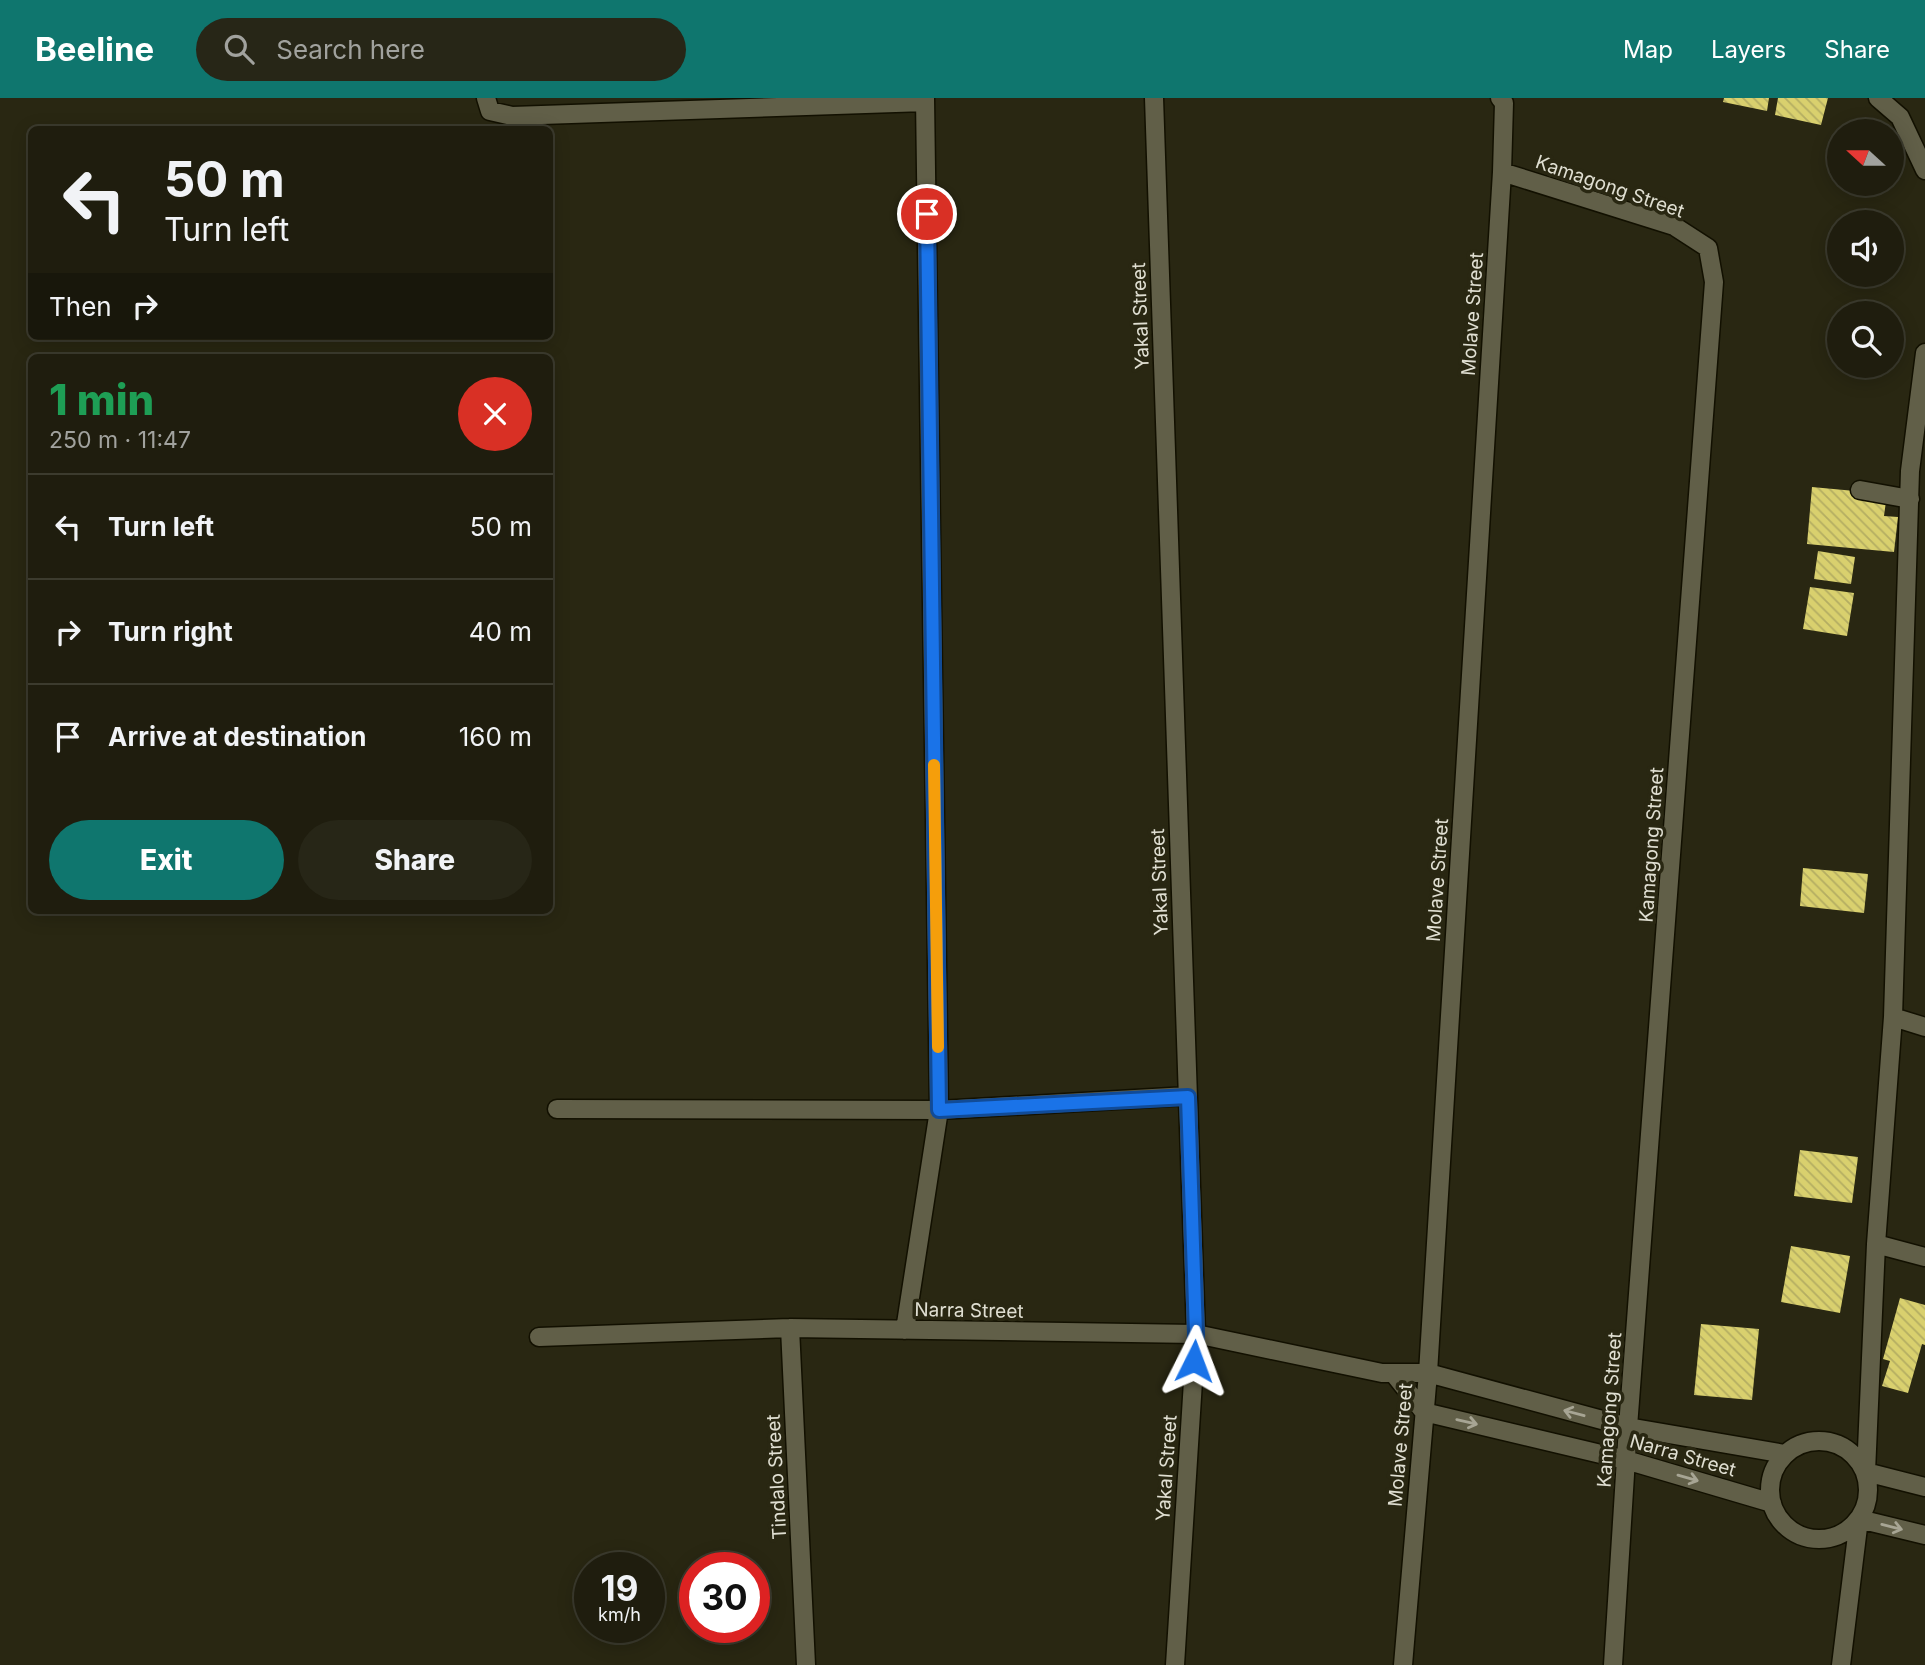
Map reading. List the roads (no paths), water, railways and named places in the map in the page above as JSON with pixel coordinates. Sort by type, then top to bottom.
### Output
[{"type":"street","points":[[486,98],[490,111],[512,116],[925,100],[939,1110],[905,1330]]},
{"type":"street","name":"Yakal Street","points":[[1154,98],[1196,1334],[1175,1665]]},
{"type":"street","name":"Molave Street","points":[[1403,1665],[1427,1373],[1502,172],[1504,103],[1500,98]]},
{"type":"street","points":[[1878,98],[1899,117],[1925,170]]},
{"type":"street","name":"Kamagong Street","points":[[1502,172],[1674,226],[1708,248],[1714,282],[1628,1427],[1613,1665]]},
{"type":"street","points":[[1925,353],[1910,471],[1893,1017],[1876,1244],[1866,1472],[1868,1488],[1866,1505],[1859,1519],[1848,1530],[1833,1537],[1818,1539],[1789,1529],[1772,1503],[1772,1477],[1785,1454],[1798,1445],[1814,1440],[1830,1441],[1845,1448],[1857,1458],[1866,1472],[1925,1487]]},
{"type":"street","points":[[1910,471],[1925,485]]},
{"type":"street","points":[[1860,490],[1910,499]]},
{"type":"street","points":[[1893,1017],[1925,1027]]},
{"type":"street","points":[[556,1109],[939,1110],[1188,1097]]},
{"type":"street","points":[[1876,1244],[1925,1257]]},
{"type":"street","name":"Narra Street","points":[[539,1337],[790,1328],[1196,1334],[1394,1374],[1427,1373],[1628,1427],[1785,1454]]},
{"type":"street","name":"Tindalo Street","points":[[790,1328],[806,1665]]},
{"type":"street","points":[[1394,1374],[1424,1412]]},
{"type":"street","name":"Narra Street","points":[[1424,1412],[1626,1460],[1772,1503]]},
{"type":"street","points":[[1859,1519],[1925,1535]]},
{"type":"street","points":[[1842,1665],[1859,1519]]}]
